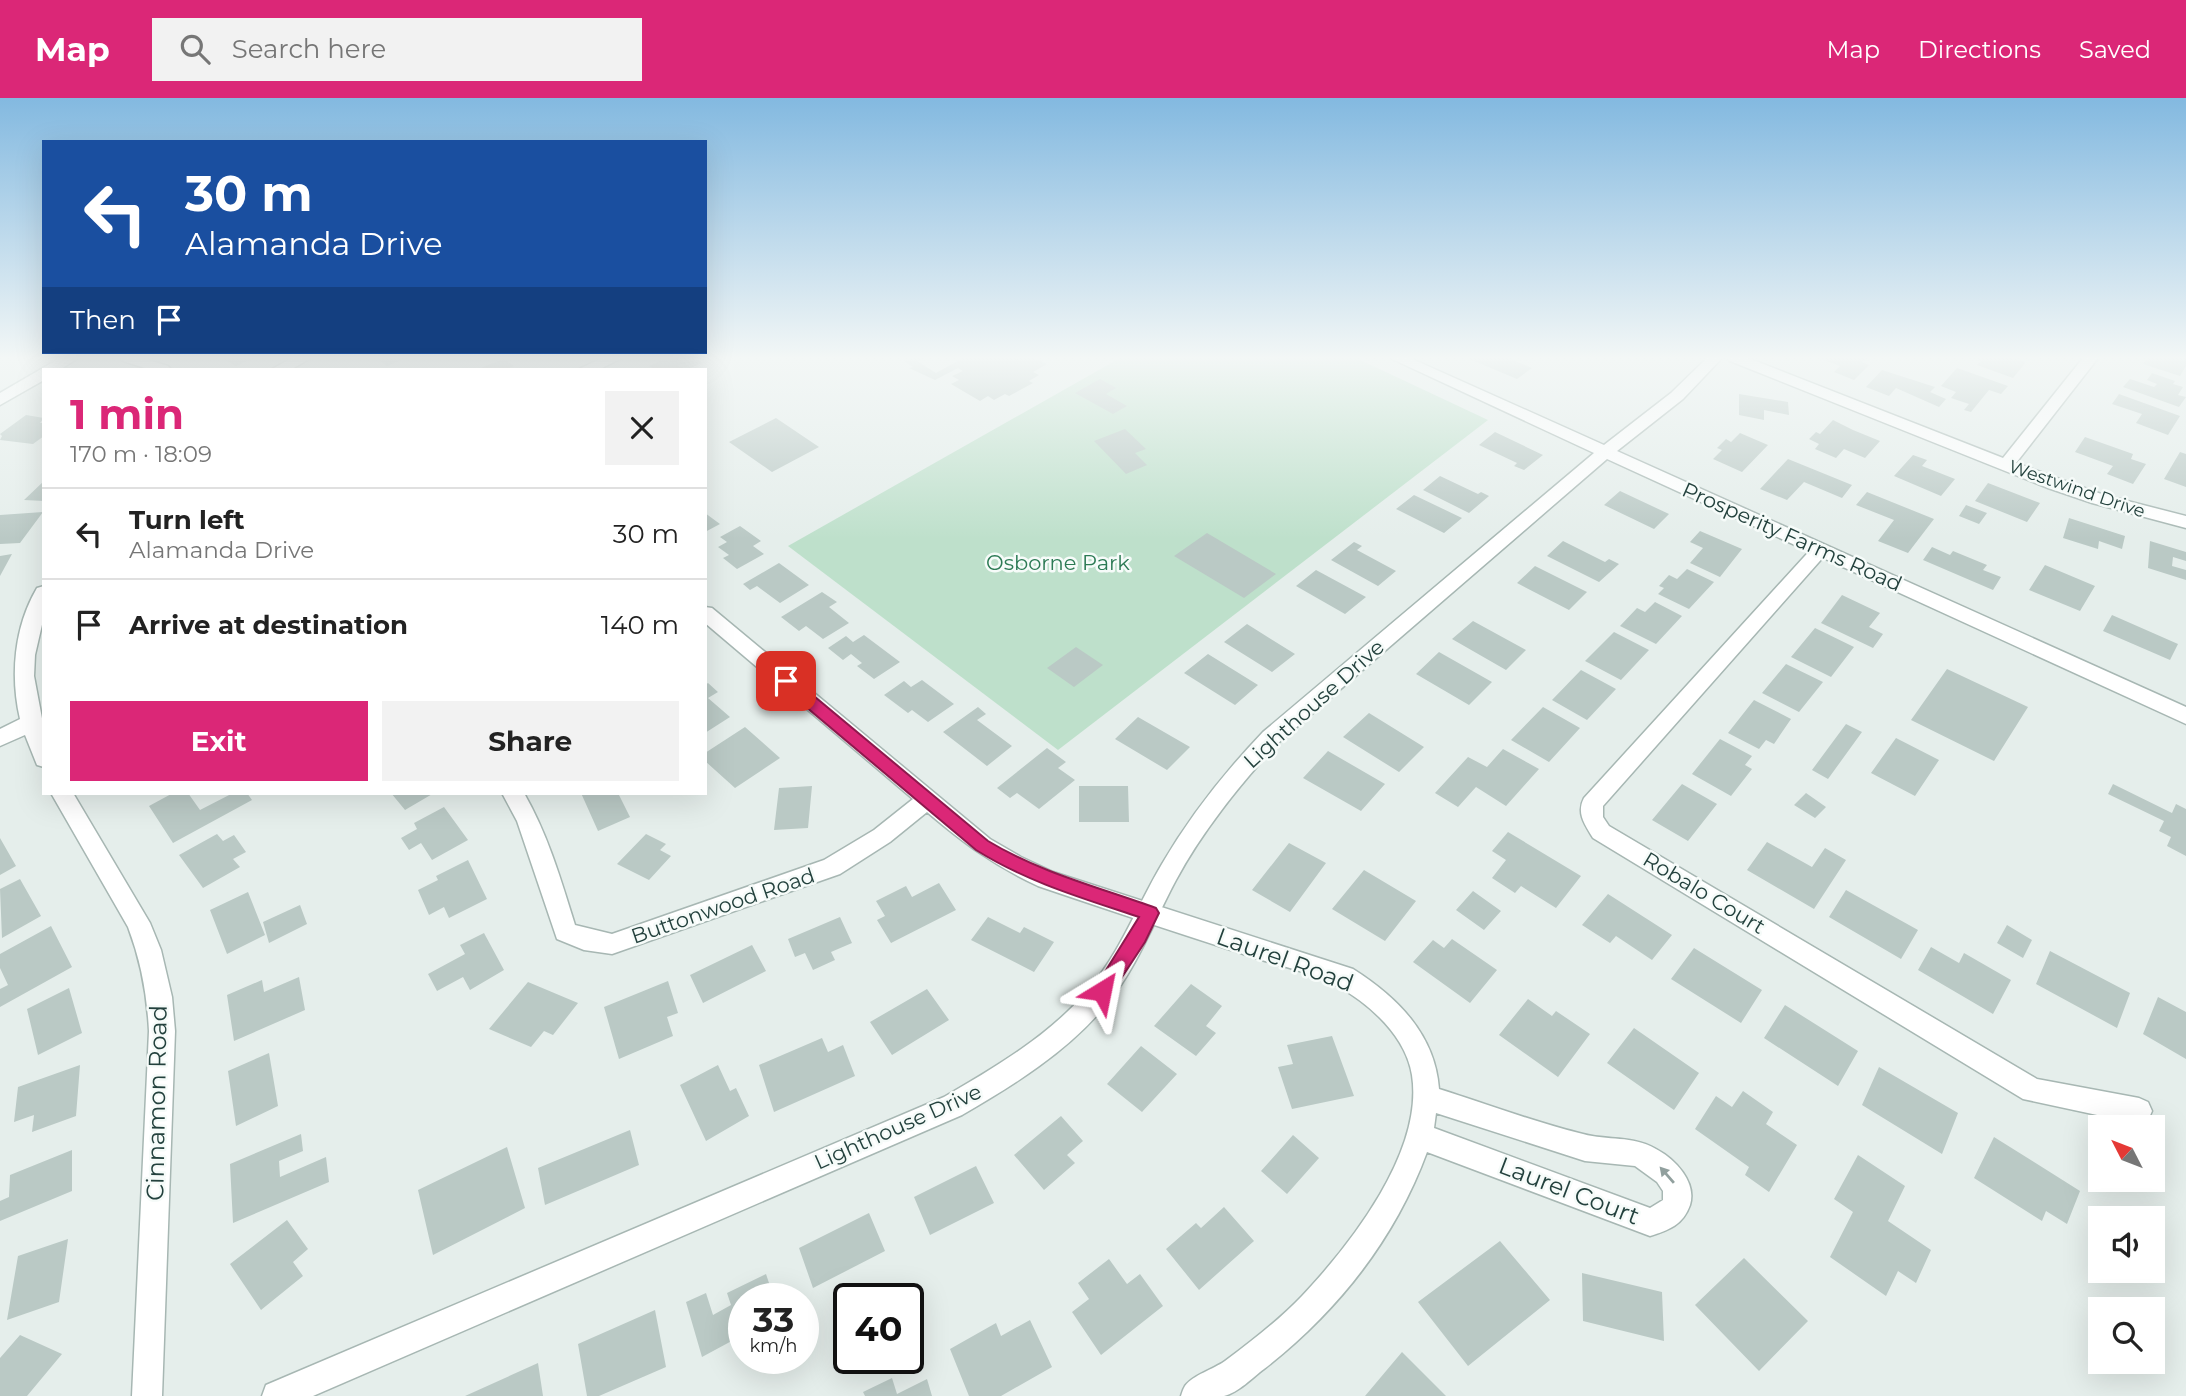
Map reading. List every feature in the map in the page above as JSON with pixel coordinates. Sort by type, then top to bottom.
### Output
[{"type":"street","name":"Prosperity Farms Road","points":[[1531,419],[2186,716]]},
{"type":"street","name":"Lighthouse Drive","points":[[277,1396],[953,1106],[1005,1077],[1066,1030],[1113,978],[1150,913],[1167,875],[1198,824],[1231,780],[1270,738],[1605,452],[1648,419]]},
{"type":"street","name":"Westwind Drive","points":[[1888,419],[2098,499],[2186,522]]},
{"type":"street","points":[[2006,465],[2043,419]]},
{"type":"street","name":"Robalo Court","points":[[1821,550],[1592,804],[1592,818],[1601,832],[2032,1090],[2139,1111]]},
{"type":"street","points":[[42,598],[25,656],[24,693],[29,724],[42,754]]},
{"type":"street","name":"Laurel Road","points":[[707,615],[982,845],[1013,864],[1046,879],[1325,969],[1363,988],[1394,1016],[1407,1033],[1424,1072],[1426,1097],[1420,1136],[1399,1186],[1364,1244],[1319,1300],[1265,1350],[1223,1381],[1196,1396]]},
{"type":"street","points":[[0,738],[29,724]]},
{"type":"street","name":"Cinnamon Road","points":[[63,795],[138,923],[149,950],[160,997],[162,1031],[147,1396]]},
{"type":"street","name":"Buttonwood Road","points":[[514,795],[528,820],[548,873],[565,932],[584,940],[612,944],[832,867],[882,836],[927,800]]},
{"type":"street","name":"Laurel Court","points":[[1420,1136],[1650,1222],[1666,1218],[1674,1210],[1679,1195],[1674,1182],[1658,1165],[1638,1154],[1588,1149],[1426,1097]]},
{"type":"green space","name":"Osborne Park","points":[[1013,419],[1488,420],[1058,750],[788,546]]},
{"type":"building","points":[[21,419],[42,419],[42,437],[33,444],[0,440],[0,434]]},
{"type":"building","points":[[777,419],[819,447],[772,472],[729,442]]},
{"type":"building","points":[[2139,419],[2178,419],[2168,435],[2136,423]]},
{"type":"building","points":[[1833,420],[1880,441],[1865,458],[1844,449],[1836,458],[1815,449],[1819,444],[1809,439],[1816,432],[1820,434]]},
{"type":"building","points":[[1125,429],[1146,449],[1135,453],[1147,465],[1126,474],[1094,441]]},
{"type":"building","points":[[1495,432],[1543,455],[1524,470],[1514,466],[1517,463],[1479,445]]},
{"type":"building","points":[[1740,433],[1768,445],[1742,472],[1713,459],[1722,450],[1717,448],[1726,439],[1731,442]]},
{"type":"building","points":[[2085,437],[2133,454],[2131,459],[2146,464],[2133,484],[2107,474],[2113,466],[2075,452]]},
{"type":"building","points":[[2180,452],[2186,454],[2186,487],[2164,479]]},
{"type":"building","points":[[1913,455],[1927,460],[1922,466],[1955,479],[1941,496],[1894,476]]},
{"type":"building","points":[[1788,459],[1852,485],[1842,498],[1804,482],[1787,500],[1760,489]]},
{"type":"building","points":[[1440,476],[1478,494],[1481,492],[1489,496],[1469,513],[1423,490]]},
{"type":"building","points":[[42,483],[42,501],[24,500]]},
{"type":"building","points":[[1988,483],[2040,503],[2027,522],[1975,501]]},
{"type":"building","points":[[1620,491],[1669,514],[1654,529],[1604,505]]},
{"type":"building","points":[[1867,492],[1934,519],[1908,553],[1878,541],[1894,520],[1856,505]]},
{"type":"building","points":[[1414,495],[1462,518],[1444,533],[1396,509]]},
{"type":"building","points":[[1966,505],[1987,513],[1979,524],[1959,516]]},
{"type":"building","points":[[42,512],[20,543],[0,544],[0,515]]},
{"type":"building","points":[[707,514],[720,524],[707,531]]},
{"type":"building","points":[[2069,518],[2125,536],[2122,549],[2099,541],[2098,549],[2063,538]]},
{"type":"building","points":[[740,526],[761,541],[753,546],[764,554],[737,569],[723,558],[729,555],[718,547],[727,542],[720,537]]},
{"type":"building","points":[[1700,531],[1742,549],[1720,577],[1690,563],[1703,548],[1690,542]]},
{"type":"building","points":[[1207,533],[1276,574],[1244,598],[1174,556]]},
{"type":"building","points":[[1563,541],[1605,562],[1609,559],[1619,564],[1599,582],[1547,556]]},
{"type":"building","points":[[2150,541],[2186,552],[2186,561],[2173,557],[2172,566],[2186,570],[2186,580],[2148,568]]},
{"type":"building","points":[[1354,542],[1362,546],[1357,550],[1396,571],[1378,586],[1331,560]]},
{"type":"building","points":[[1932,547],[1950,555],[1953,551],[1987,565],[1983,570],[2001,577],[1993,590],[1923,560]]},
{"type":"building","points":[[12,554],[0,576],[0,556]]},
{"type":"building","points":[[779,563],[809,585],[780,603],[757,586],[750,590],[743,584]]},
{"type":"building","points":[[2045,565],[2095,586],[2080,611],[2029,590]]},
{"type":"building","points":[[1535,566],[1587,592],[1569,610],[1517,583]]},
{"type":"building","points":[[1687,569],[1714,582],[1689,609],[1658,594],[1664,588],[1659,586],[1669,575],[1677,579]]},
{"type":"building","points":[[1316,570],[1366,597],[1345,614],[1296,586]]},
{"type":"building","points":[[822,592],[837,602],[829,607],[849,623],[823,639],[806,626],[799,631],[781,617]]},
{"type":"building","points":[[1842,595],[1880,613],[1869,627],[1883,634],[1873,648],[1821,623]]},
{"type":"building","points":[[1655,602],[1682,616],[1656,644],[1620,626],[1637,608],[1645,612]]},
{"type":"building","points":[[2112,615],[2178,644],[2170,660],[2103,631]]},
{"type":"building","points":[[1473,621],[1526,650],[1506,670],[1452,639]]},
{"type":"building","points":[[1247,624],[1295,654],[1272,672],[1224,642]]},
{"type":"building","points":[[1815,628],[1854,647],[1831,677],[1791,657]]},
{"type":"building","points":[[1614,632],[1649,650],[1621,680],[1585,661]]},
{"type":"building","points":[[864,635],[900,662],[874,679],[857,666],[862,663],[851,654],[843,660],[828,648],[846,636],[853,642]]},
{"type":"building","points":[[1076,647],[1103,665],[1074,687],[1047,668]]},
{"type":"building","points":[[1439,652],[1492,682],[1469,705],[1416,674]]},
{"type":"building","points":[[1208,654],[1258,685],[1235,705],[1184,673]]},
{"type":"building","points":[[1786,664],[1823,682],[1799,712],[1762,693]]},
{"type":"building","points":[[1947,669],[2028,707],[1994,761],[1911,720]]},
{"type":"building","points":[[1581,670],[1616,689],[1587,720],[1552,700]]},
{"type":"building","points":[[922,680],[954,704],[928,722],[912,710],[908,713],[884,695],[904,681],[911,687]]},
{"type":"building","points":[[707,684],[718,692],[708,698],[730,717],[707,732]]},
{"type":"building","points":[[1754,700],[1791,719],[1774,744],[1766,740],[1759,749],[1728,733]]},
{"type":"building","points":[[978,707],[986,714],[977,720],[1012,746],[987,766],[943,732]]},
{"type":"building","points":[[1543,707],[1580,728],[1549,762],[1511,740]]},
{"type":"building","points":[[1369,713],[1424,747],[1399,772],[1343,737]]},
{"type":"building","points":[[1138,717],[1190,747],[1167,770],[1115,739]]},
{"type":"building","points":[[1846,724],[1862,732],[1828,779],[1812,770]]},
{"type":"building","points":[[745,727],[780,758],[735,788],[707,763],[707,752]]},
{"type":"building","points":[[1896,738],[1939,760],[1915,796],[1871,773]]},
{"type":"building","points":[[1720,739],[1752,756],[1745,765],[1752,769],[1731,796],[1692,774]]},
{"type":"building","points":[[1047,748],[1066,762],[1058,768],[1075,780],[1039,809],[1017,793],[1010,798],[997,788]]},
{"type":"building","points":[[1503,749],[1539,769],[1506,806],[1476,787],[1458,807],[1435,793],[1468,757],[1487,767]]},
{"type":"building","points":[[1328,751],[1385,784],[1361,811],[1303,778]]},
{"type":"building","points":[[1682,784],[1717,804],[1688,841],[1652,820]]},
{"type":"building","points":[[2113,784],[2172,813],[2176,804],[2186,809],[2186,856],[2167,846],[2171,837],[2159,831],[2164,821],[2108,794]]},
{"type":"building","points":[[812,786],[808,828],[774,830],[779,788]]},
{"type":"building","points":[[1079,786],[1128,786],[1129,822],[1079,822]]},
{"type":"building","points":[[1806,793],[1826,807],[1815,818],[1794,805]]},
{"type":"building","points":[[169,795],[189,795],[200,810],[229,795],[248,795],[252,800],[173,843],[149,806]]},
{"type":"building","points":[[393,795],[431,795],[405,810]]},
{"type":"building","points":[[582,795],[619,795],[630,817],[598,831]]},
{"type":"building","points":[[444,807],[468,840],[432,860],[421,843],[409,850],[401,838],[417,829],[414,823]]},
{"type":"building","points":[[1508,832],[1581,876],[1556,908],[1521,886],[1515,893],[1492,878],[1506,860],[1492,851]]},
{"type":"building","points":[[217,834],[223,841],[234,835],[246,852],[233,859],[240,867],[203,888],[179,855]]},
{"type":"building","points":[[646,834],[666,844],[660,850],[671,856],[649,880],[617,864]]},
{"type":"building","points":[[0,838],[16,866],[0,875]]},
{"type":"building","points":[[1767,842],[1812,867],[1825,848],[1846,860],[1814,909],[1747,870]]},
{"type":"building","points":[[1289,843],[1326,863],[1290,912],[1252,890]]},
{"type":"building","points":[[468,860],[487,899],[449,918],[444,907],[429,915],[418,890],[438,880],[436,876]]},
{"type":"building","points":[[1364,870],[1416,901],[1385,941],[1332,909]]},
{"type":"building","points":[[20,879],[41,916],[2,938],[0,889]]},
{"type":"building","points":[[939,883],[956,910],[891,943],[877,920],[885,916],[876,901],[906,886],[912,897]]},
{"type":"building","points":[[1846,890],[1918,930],[1901,959],[1829,917]]},
{"type":"building","points":[[1473,891],[1501,911],[1484,930],[1456,910]]},
{"type":"building","points":[[248,892],[265,935],[227,954],[210,910]]},
{"type":"building","points":[[1608,894],[1672,935],[1652,960],[1616,936],[1610,943],[1582,925]]},
{"type":"building","points":[[300,905],[307,924],[269,943],[263,922]]},
{"type":"building","points":[[840,917],[852,943],[831,952],[835,960],[813,970],[805,953],[795,957],[788,939]]},
{"type":"building","points":[[988,917],[1020,933],[1024,927],[1054,942],[1034,972],[971,940]]},
{"type":"building","points":[[2007,925],[2032,940],[2023,958],[1997,943]]},
{"type":"building","points":[[51,926],[72,967],[0,1007],[0,989],[8,985],[0,968],[0,954]]},
{"type":"building","points":[[484,933],[504,970],[470,990],[463,977],[437,991],[428,974],[465,954],[460,945]]},
{"type":"building","points":[[1452,939],[1497,970],[1470,1003],[1413,962],[1433,940],[1444,948]]},
{"type":"building","points":[[752,945],[766,971],[703,1003],[690,975]]},
{"type":"building","points":[[1931,947],[1959,963],[1964,953],[2011,980],[1993,1014],[1918,970]]},
{"type":"building","points":[[1694,948],[1762,990],[1741,1023],[1671,979]]},
{"type":"building","points":[[2050,951],[2130,993],[2117,1028],[2036,984]]},
{"type":"building","points":[[299,977],[305,1010],[234,1041],[227,995],[262,980],[264,992]]},
{"type":"building","points":[[668,981],[678,1013],[667,1017],[673,1036],[619,1059],[604,1007]]},
{"type":"building","points":[[528,982],[578,1003],[553,1035],[544,1031],[531,1047],[489,1029]]},
{"type":"building","points":[[1191,984],[1222,1006],[1206,1026],[1216,1033],[1196,1056],[1154,1026]]},
{"type":"building","points":[[69,988],[82,1033],[38,1055],[27,1009]]},
{"type":"building","points":[[927,989],[949,1020],[892,1055],[870,1022]]},
{"type":"building","points":[[2158,997],[2186,1012],[2186,1059],[2143,1034]]},
{"type":"building","points":[[1528,999],[1552,1016],[1556,1011],[1590,1034],[1558,1077],[1499,1035]]},
{"type":"building","points":[[1785,1005],[1858,1051],[1838,1086],[1764,1038]]},
{"type":"building","points":[[1634,1028],[1699,1073],[1674,1110],[1607,1063]]},
{"type":"building","points":[[1332,1036],[1354,1096],[1292,1109],[1278,1067],[1293,1064],[1287,1045]]},
{"type":"building","points":[[822,1038],[828,1052],[843,1045],[855,1076],[774,1112],[759,1065]]},
{"type":"building","points":[[1141,1046],[1177,1074],[1142,1112],[1107,1084]]},
{"type":"building","points":[[269,1053],[278,1106],[236,1126],[228,1071]]},
{"type":"building","points":[[80,1065],[76,1116],[32,1132],[34,1115],[14,1122],[18,1087]]},
{"type":"building","points":[[718,1065],[730,1091],[736,1088],[749,1116],[706,1141],[680,1085]]},
{"type":"building","points":[[1879,1067],[1958,1113],[1942,1154],[1862,1105]]},
{"type":"building","points":[[1743,1091],[1773,1112],[1766,1124],[1797,1145],[1769,1192],[1745,1175],[1749,1167],[1695,1129],[1716,1096],[1732,1107]]},
{"type":"building","points":[[1061,1116],[1083,1141],[1067,1155],[1075,1163],[1044,1190],[1014,1155]]},
{"type":"building","points":[[630,1130],[639,1165],[545,1205],[538,1168]]},
{"type":"building","points":[[301,1134],[303,1151],[279,1161],[280,1177],[326,1157],[329,1182],[233,1223],[230,1164]]},
{"type":"building","points":[[1293,1135],[1319,1158],[1287,1194],[1261,1171]]},
{"type":"building","points":[[1994,1137],[2080,1191],[2067,1224],[2046,1211],[2042,1221],[1974,1178]]},
{"type":"building","points":[[507,1147],[525,1208],[433,1255],[418,1190]]},
{"type":"building","points":[[72,1150],[72,1191],[0,1221],[0,1201],[9,1197],[10,1175]]},
{"type":"building","points":[[1858,1155],[1905,1186],[1888,1221],[1931,1250],[1916,1283],[1898,1271],[1886,1296],[1830,1257],[1853,1212],[1834,1199]]},
{"type":"building","points":[[976,1166],[994,1203],[930,1235],[914,1197]]},
{"type":"building","points":[[1224,1207],[1254,1241],[1199,1290],[1166,1249],[1196,1223],[1201,1228]]},
{"type":"building","points":[[869,1213],[885,1251],[819,1285],[811,1283],[799,1248]]},
{"type":"building","points":[[287,1220],[308,1249],[293,1262],[303,1276],[261,1310],[230,1264]]},
{"type":"building","points":[[68,1239],[59,1302],[7,1320],[18,1256]]},
{"type":"building","points":[[1500,1241],[1550,1300],[1468,1366],[1418,1302]]},
{"type":"building","points":[[1744,1258],[1808,1321],[1759,1371],[1695,1305]]},
{"type":"building","points":[[1109,1259],[1127,1284],[1140,1274],[1163,1306],[1101,1355],[1072,1312],[1089,1299],[1078,1283]]},
{"type":"building","points":[[1582,1273],[1662,1292],[1664,1341],[1583,1321]]},
{"type":"building","points":[[766,1274],[769,1283],[748,1283]]},
{"type":"building","points":[[706,1293],[713,1315],[728,1307],[728,1343],[702,1357],[686,1302]]},
{"type":"building","points":[[655,1310],[666,1367],[599,1396],[587,1396],[578,1344]]},
{"type":"building","points":[[1030,1320],[1052,1367],[1001,1396],[969,1396],[950,1349],[996,1323],[1001,1336]]},
{"type":"building","points":[[20,1335],[62,1354],[27,1396],[0,1396],[0,1358]]},
{"type":"building","points":[[1402,1352],[1446,1396],[1365,1396]]},
{"type":"building","points":[[538,1363],[543,1396],[465,1396]]},
{"type":"building","points":[[892,1378],[897,1394],[927,1379],[932,1396],[865,1396],[863,1392]]},
{"type":"route","points":[[786,681],[982,845],[1013,864],[1046,879],[1150,913],[1139,936],[1102,991]]}]
